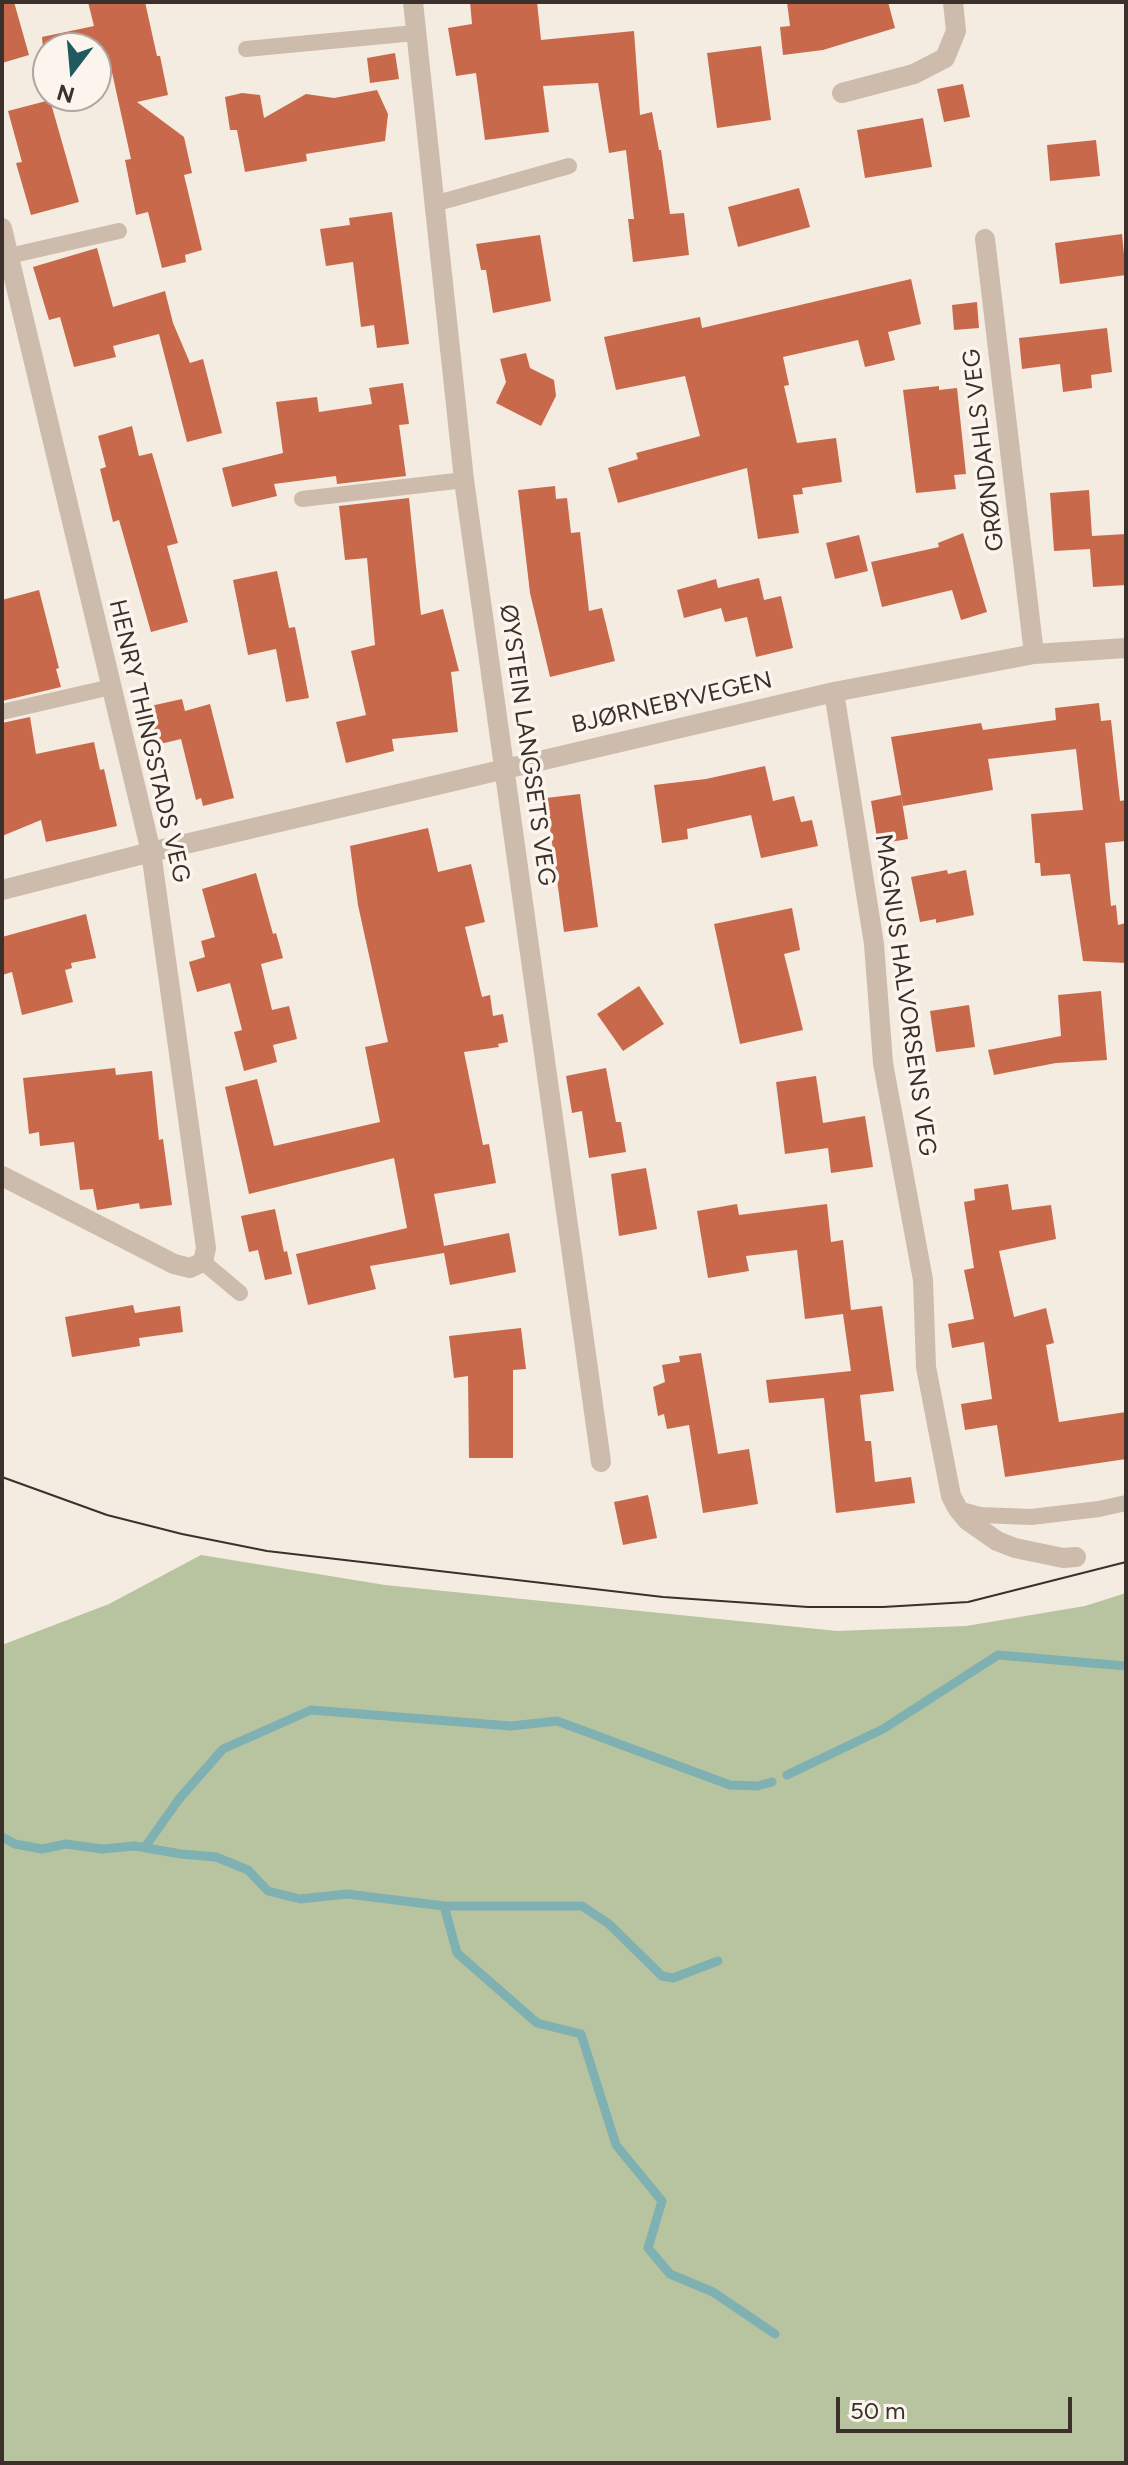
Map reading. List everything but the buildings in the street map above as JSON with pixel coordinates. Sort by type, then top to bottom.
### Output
[{"type":"street","name":"ØYSTEIN LANGSETS VEG","points":[[413,2],[464,480],[601,1462]]},
{"type":"street","points":[[842,93],[914,74],[945,58],[956,31],[953,2]]},
{"type":"street","name":"HENRY THINGSTADS VEG","points":[[2,228],[9,256],[9,285],[151,852],[206,1248],[203,1262]]},
{"type":"street","name":"GRØNDAHLS VEG","points":[[985,239],[1034,654]]},
{"type":"street","name":"BJØRNEBYVEGEN","points":[[2,890],[151,852],[834,692],[1034,654],[1126,648]]},
{"type":"street","name":"MAGNUS HALVORSENS VEG","points":[[834,692],[874,944],[883,1063],[923,1280],[926,1367],[954,1502]]},
{"type":"street","points":[[2,1176],[174,1264],[190,1268],[203,1262]]},
{"type":"street","points":[[954,1502],[982,1533],[997,1541],[1063,1558],[1076,1557]]},
{"type":"lane","points":[[246,49],[415,33]]},
{"type":"lane","points":[[434,204],[569,166]]},
{"type":"lane","points":[[9,256],[119,231]]},
{"type":"lane","points":[[302,499],[464,480]]},
{"type":"lane","points":[[2,712],[111,687]]},
{"type":"lane","points":[[203,1262],[240,1293]]},
{"type":"lane","points":[[954,1502],[980,1515],[1031,1517],[1126,1503]]},
{"type":"green space","points":[[201,1555],[385,1585],[837,1631],[966,1626],[1085,1606],[1126,1593],[1126,2463],[2,2463],[2,1645],[109,1604]]},
{"type":"waterway","points":[[787,1775],[883,1729],[998,1655],[1126,1666]]},
{"type":"waterway","points":[[145,1847],[179,1799],[223,1749],[311,1710],[511,1726],[557,1721],[730,1785],[757,1786],[772,1782]]},
{"type":"waterway","points":[[2,1837],[15,1844],[42,1849],[66,1844],[102,1849],[135,1846],[216,1857],[248,1870],[268,1891],[300,1899],[347,1894],[444,1906],[457,1953],[537,2023],[581,2034],[616,2145],[662,2201],[648,2248],[670,2274],[713,2292],[775,2334]]},
{"type":"waterway","points":[[444,1906],[582,1906],[609,1924],[662,1976],[673,1978],[718,1961]]},
{"type":"tram line","points":[[2,1477],[107,1515],[267,1551],[663,1597],[808,1607],[968,1602],[1126,1562]]}]
